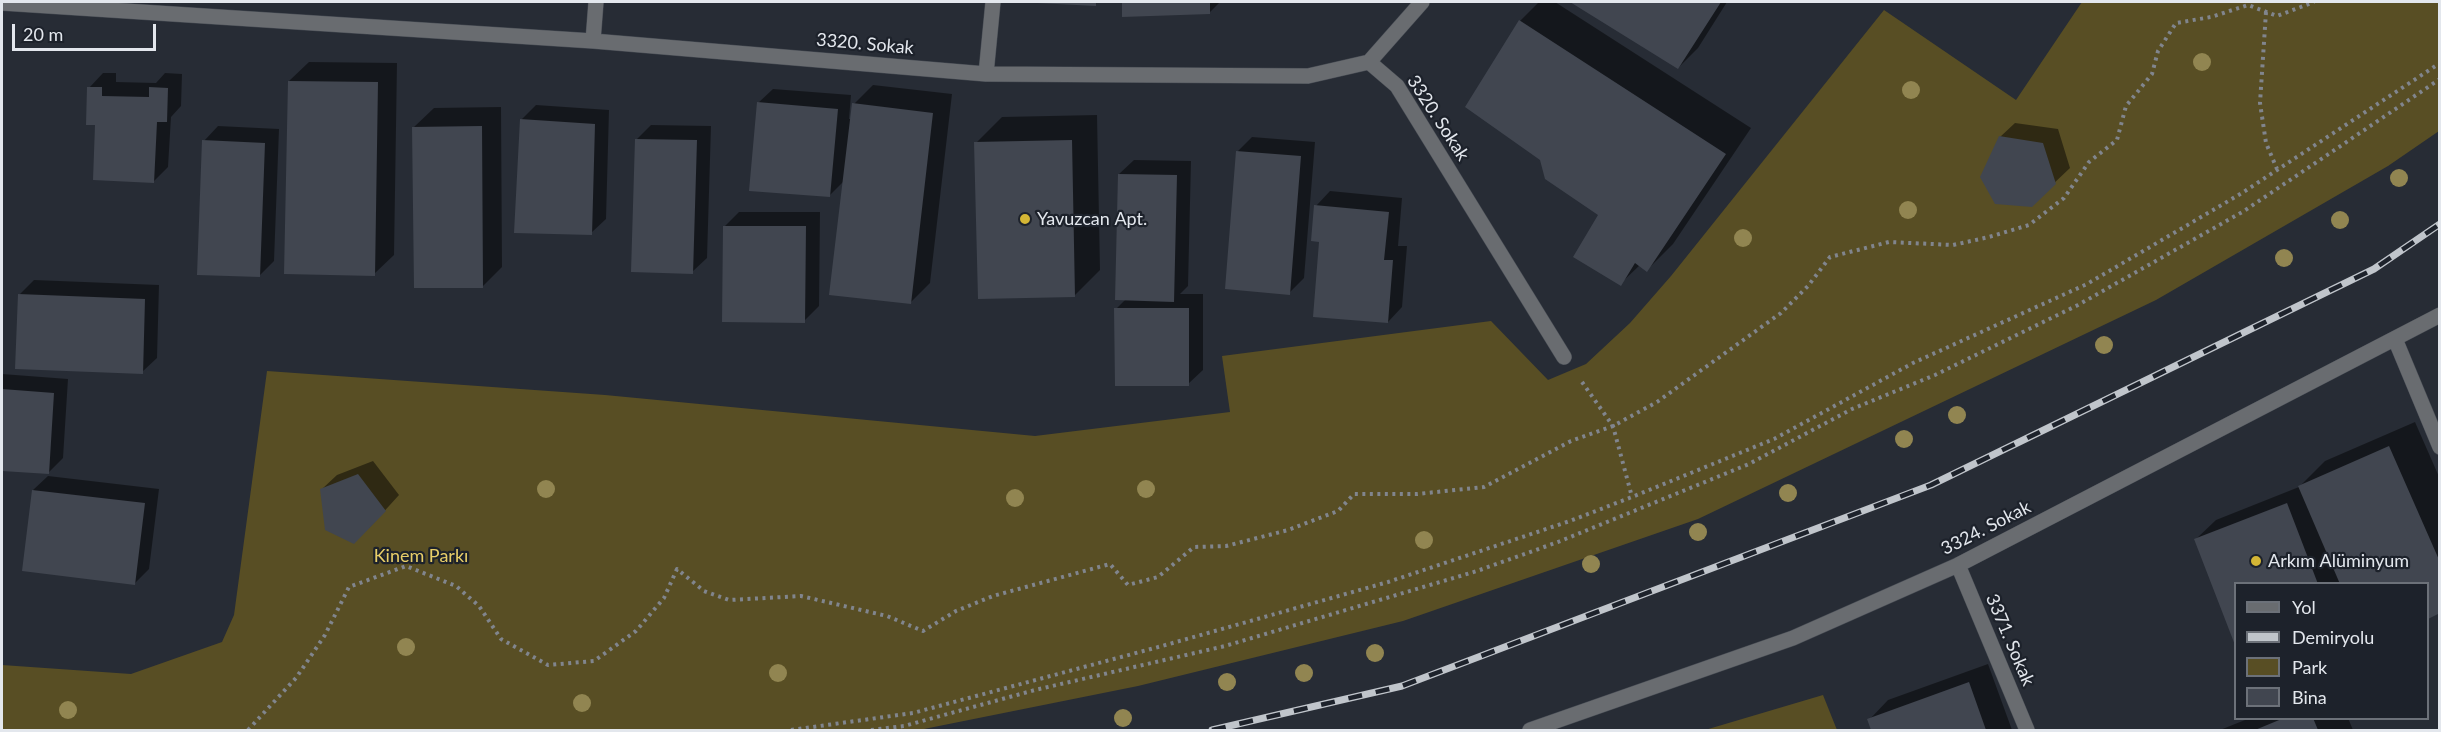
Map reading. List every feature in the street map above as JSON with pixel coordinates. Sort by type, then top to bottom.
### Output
[{"type":"street","points":[[593,41],[596,2]]},
{"type":"street","points":[[986,74],[993,2]]},
{"type":"street","points":[[1369,62],[1422,2]]},
{"type":"street","name":"3320. Sokak","points":[[2,3],[593,41],[986,74],[1308,76],[1369,62],[1397,86],[1564,357]]},
{"type":"street","name":"3324. Sokak","points":[[1530,730],[1793,638],[1958,565],[2439,315]]},
{"type":"street","points":[[2395,339],[2439,447]]},
{"type":"street","name":"3371. Sokak","points":[[1958,565],[2027,730]]},
{"type":"path","points":[[248,730],[296,678],[325,635],[349,587],[406,566],[456,586],[479,606],[501,639],[548,665],[594,661],[636,631],[664,598],[677,569],[704,591],[729,600],[801,596],[887,616],[922,631],[956,611],[993,596],[1110,564],[1128,585],[1158,577],[1194,547],[1226,546],[1288,530],[1338,511],[1354,494],[1417,494],[1484,487],[1571,441],[1612,426],[1657,402],[1780,313],[1808,286],[1830,257],[1889,242],[1953,245],[2029,225],[2064,198],[2090,162],[2117,140],[2126,106],[2152,74],[2158,51],[2176,23],[2211,17],[2248,5],[2277,16],[2314,2]]},
{"type":"path","points":[[2266,12],[2260,103],[2266,143],[2277,169]]},
{"type":"path","points":[[791,730],[913,712],[1162,646],[1389,582],[1570,521],[1632,497],[1774,439],[1913,363],[2087,284],[2242,193],[2439,63]]},
{"type":"path","points":[[871,730],[904,726],[1035,690],[1225,646],[1477,571],[1558,542],[1749,464],[1852,408],[1935,375],[2078,305],[2244,211],[2439,79]]},
{"type":"path","points":[[1564,357],[1612,426],[1632,497]]},
{"type":"green space","name":"Kinem Parkı","points":[[2082,2],[2439,2],[2439,131],[2388,166],[2156,300],[1698,519],[1403,621],[1138,686],[919,730],[2,730],[2,665],[131,674],[222,642],[234,615],[267,371],[605,395],[1035,436],[1230,412],[1222,356],[1491,321],[1548,380],[1586,364],[1630,323],[1671,276],[1884,10],[2016,100]]},
{"type":"green space","points":[[1823,695],[1837,730],[1705,730]]},
{"type":"building","points":[[1096,2],[1096,6],[1037,3]]},
{"type":"building","points":[[1122,2],[1210,2],[1210,14],[1122,17]]},
{"type":"building","points":[[1570,2],[1721,2],[1678,69]]},
{"type":"building","points":[[1519,20],[1726,154],[1647,272],[1635,263],[1621,286],[1573,257],[1598,215],[1545,179],[1540,160],[1465,107]]},
{"type":"building","points":[[288,81],[378,82],[375,276],[284,274]]},
{"type":"building","points":[[87,87],[102,87],[102,96],[149,97],[149,87],[168,88],[167,122],[157,122],[154,183],[93,180],[95,125],[86,125]]},
{"type":"building","points":[[757,102],[838,109],[830,197],[749,191]]},
{"type":"building","points":[[852,103],[933,113],[911,304],[829,295]]},
{"type":"building","points":[[520,119],[595,124],[592,235],[514,233]]},
{"type":"building","points":[[482,126],[483,288],[414,288],[412,127]]},
{"type":"building","points":[[1999,136],[2043,143],[2056,184],[2032,207],[1995,204],[1980,177]]},
{"type":"building","points":[[635,139],[697,140],[693,274],[631,272]]},
{"type":"building","points":[[202,140],[265,143],[260,277],[197,275]]},
{"type":"building","name":"Yavuzcan Apt.","points":[[1072,140],[1075,297],[978,299],[974,142]]},
{"type":"building","points":[[1236,151],[1301,156],[1290,295],[1225,289]]},
{"type":"building","points":[[1118,174],[1177,175],[1174,302],[1115,300]]},
{"type":"building","points":[[1314,205],[1389,212],[1384,260],[1393,260],[1388,323],[1313,317],[1319,242],[1311,241]]},
{"type":"building","points":[[723,226],[806,226],[805,323],[722,322]]},
{"type":"building","points":[[18,294],[145,299],[143,374],[15,369]]},
{"type":"building","points":[[1114,308],[1189,308],[1189,386],[1115,386]]},
{"type":"building","points":[[2,389],[54,393],[49,474],[2,471]]},
{"type":"building","points":[[2389,446],[2440,562],[2440,613],[2429,618],[2429,582],[2339,582],[2298,486]]},
{"type":"building","points":[[358,474],[386,511],[354,544],[325,530],[320,489]]},
{"type":"building","points":[[32,490],[145,503],[135,585],[22,571]]},
{"type":"building","name":"Arkım Alüminyum","points":[[2287,503],[2317,582],[2234,582],[2234,642],[2194,539]]},
{"type":"building","points":[[1969,682],[1986,730],[1871,730],[1867,719]]},
{"type":"building","points":[[2279,720],[2314,720],[2318,730],[2255,730]]},
{"type":"railway","points":[[1212,730],[1402,686],[1931,485],[2374,269],[2440,224]]},
{"type":"place","name":"Yavuzcan Apt.","points":[[1025,219]]},
{"type":"place","name":"Arkım Alüminyum","points":[[2256,561]]}]
